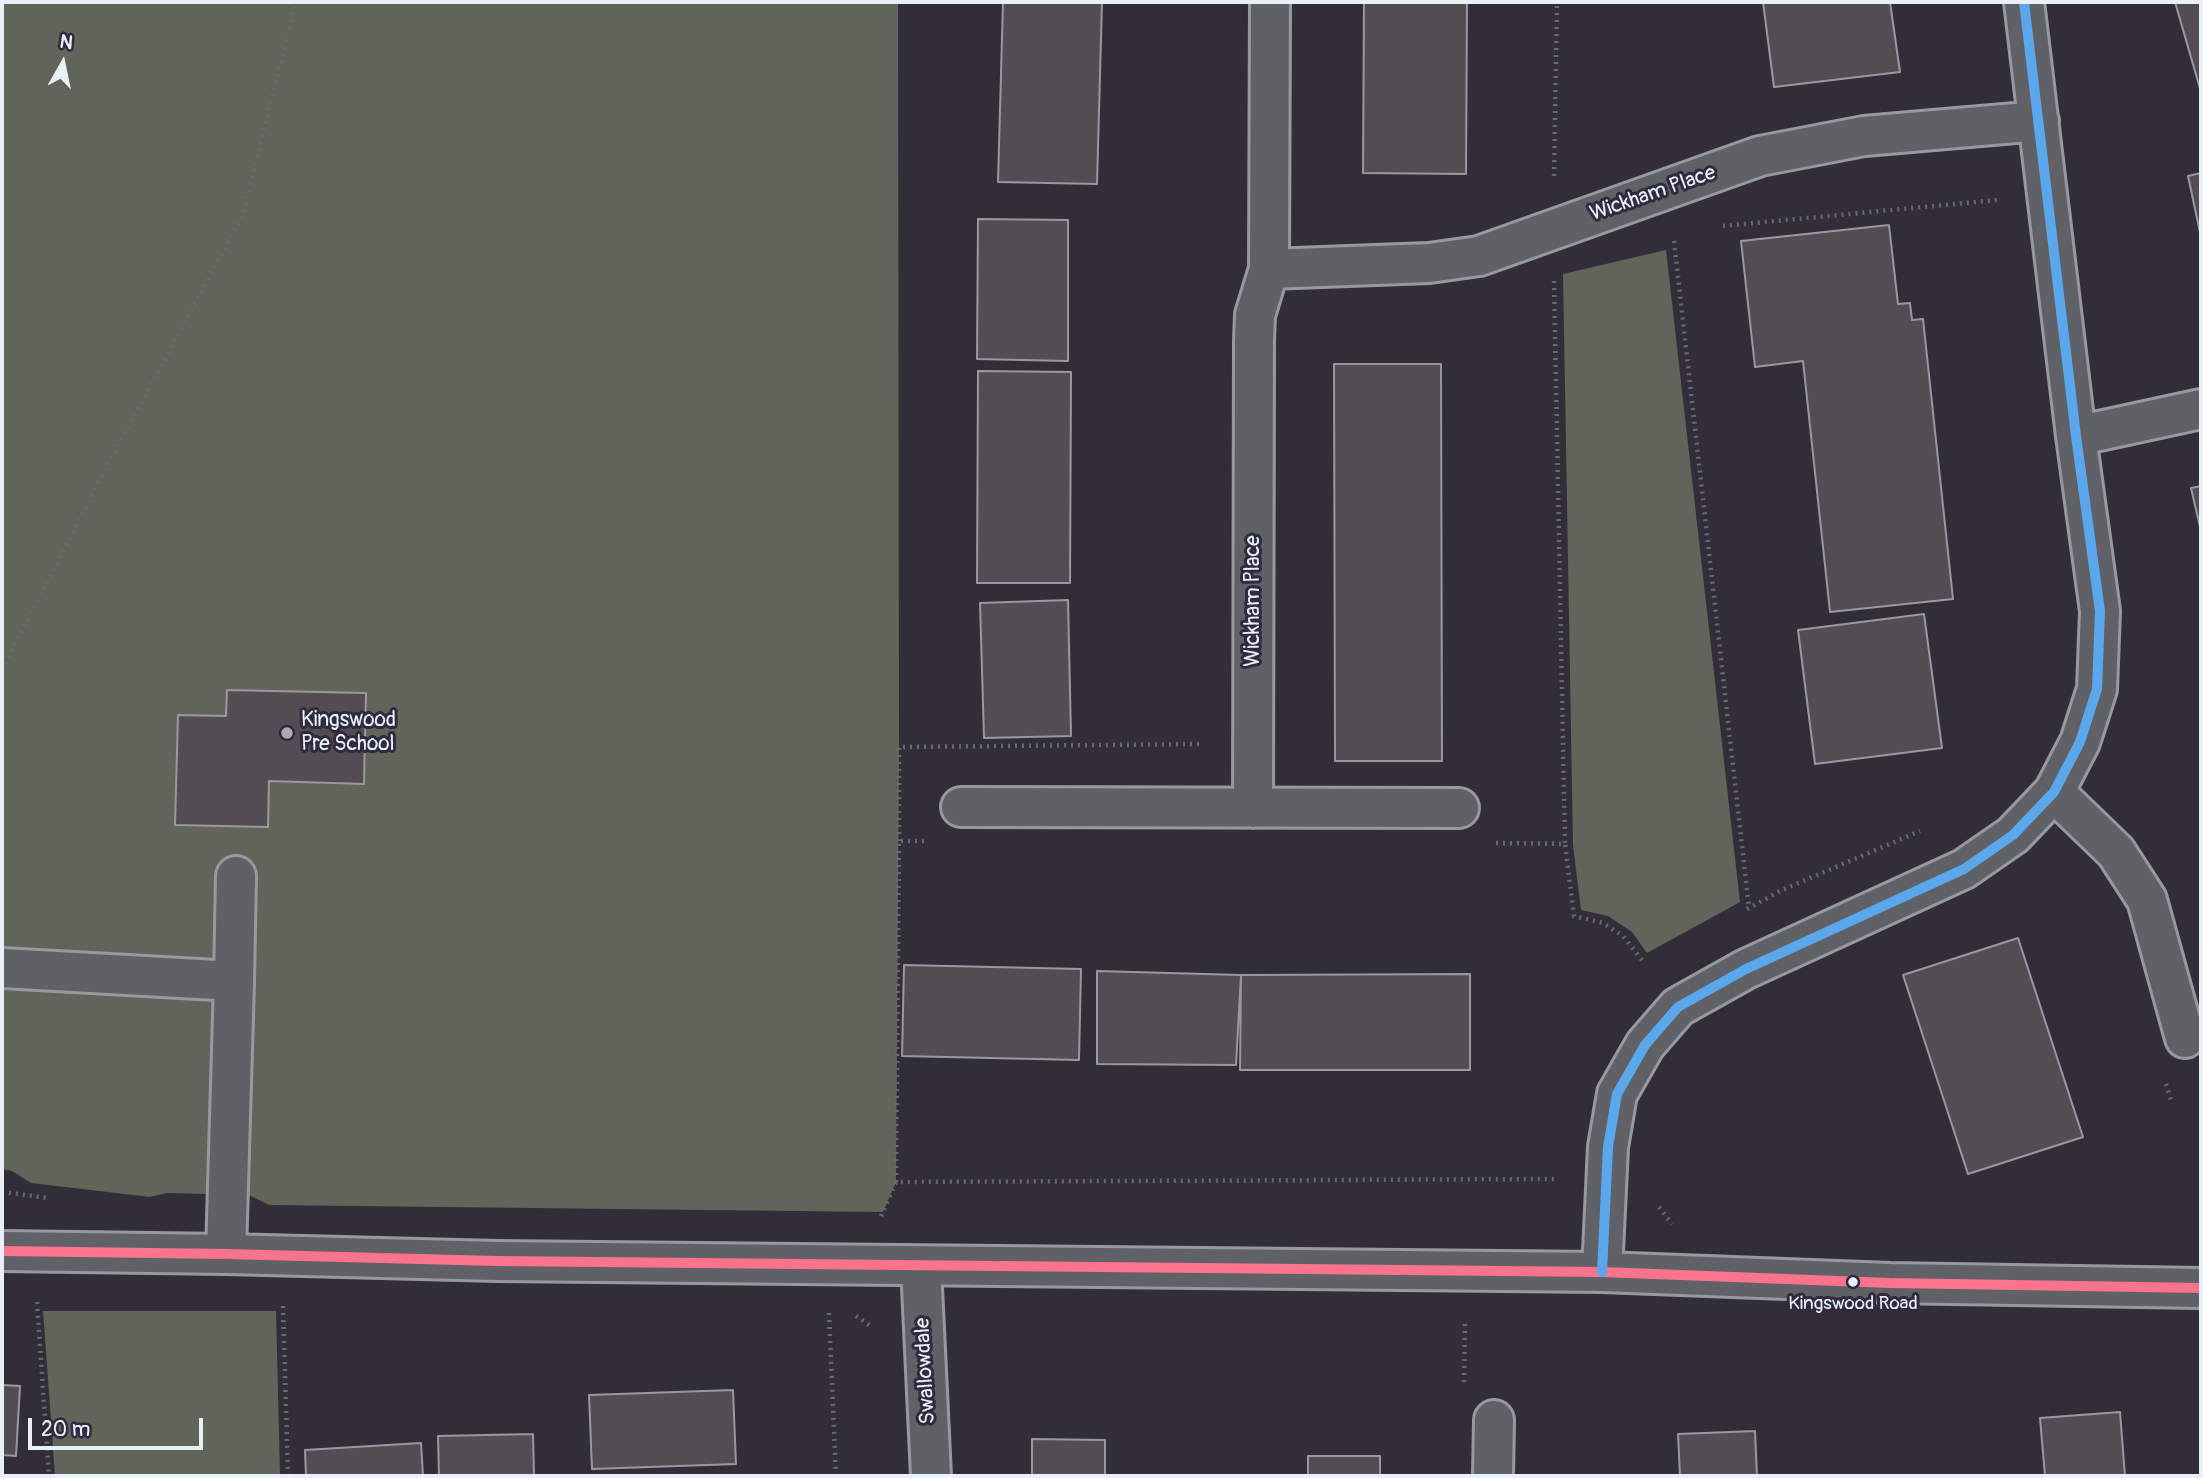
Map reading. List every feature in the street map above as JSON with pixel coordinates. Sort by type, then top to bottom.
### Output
[{"type":"street","name":"Wickham Place","points":[[1254,808],[1254,341],[1255,315],[1269,270],[1270,2]]},
{"type":"street","points":[[1602,1272],[1608,1147],[1617,1094],[1645,1045],[1678,1007],[1746,969],[1965,869],[2013,835],[2054,792],[2080,742],[2097,690],[2101,611],[2076,436],[2024,2]]},
{"type":"street","name":"Wickham Place","points":[[1269,270],[1429,263],[1479,256],[1760,156],[1864,136],[2039,121]]},
{"type":"street","points":[[2076,436],[2201,409]]},
{"type":"street","points":[[2054,792],[2116,852],[2147,900],[2185,1038]]},
{"type":"street","points":[[961,807],[1459,808]]},
{"type":"street","points":[[226,1254],[236,876]]},
{"type":"street","points":[[2,968],[234,981]]},
{"type":"street","points":[[2,1251],[497,1261],[1602,1272],[1889,1283],[2201,1288]]},
{"type":"street","name":"Swallowdale","points":[[921,1266],[930,1476]]},
{"type":"street","points":[[1493,1476],[1494,1420]]},
{"type":"path","points":[[2,670],[113,454],[242,217],[296,2]]},
{"type":"path","points":[[1554,181],[1557,2]]},
{"type":"path","points":[[1673,237],[1749,908]]},
{"type":"path","points":[[1553,279],[1565,844],[1574,916],[1603,923],[1623,936],[1645,964]]},
{"type":"path","points":[[896,1182],[899,747],[1210,744]]},
{"type":"path","points":[[899,841],[926,841]]},
{"type":"path","points":[[1495,843],[1565,844]]},
{"type":"path","points":[[2165,1078],[2172,1103]]},
{"type":"path","points":[[1657,1200],[1660,1211],[1679,1228]]},
{"type":"path","points":[[283,1302],[288,1476]]},
{"type":"path","points":[[49,1476],[37,1303],[51,1303]]},
{"type":"path","points":[[836,1476],[829,1309],[840,1311]]},
{"type":"path","points":[[852,1313],[879,1335]]},
{"type":"shaded area","points":[[2,2],[898,2],[899,747],[896,1182],[883,1212],[269,1205],[249,1195],[167,1193],[150,1197],[31,1183],[12,1171],[2,1169]]},
{"type":"shaded area","points":[[1666,250],[1740,902],[1647,953],[1632,932],[1608,916],[1581,910],[1573,845],[1563,274]]},
{"type":"shaded area","points":[[43,1311],[276,1311],[280,1476],[55,1476]]},
{"type":"building","points":[[1003,2],[1102,2],[1097,184],[998,182]]},
{"type":"building","points":[[1364,2],[1467,2],[1466,174],[1363,173]]},
{"type":"building","points":[[1763,2],[1890,2],[1900,72],[1774,87]]},
{"type":"building","points":[[2175,2],[2201,2],[2201,92]]},
{"type":"building","points":[[2201,173],[2201,237],[2188,176]]},
{"type":"building","points":[[978,219],[1068,220],[1068,361],[977,359]]},
{"type":"building","points":[[1889,225],[1898,304],[1910,303],[1912,320],[1923,319],[1953,599],[1830,612],[1803,361],[1755,367],[1741,241]]},
{"type":"building","points":[[1334,364],[1441,364],[1442,761],[1335,761]]},
{"type":"building","points":[[978,371],[1071,372],[1070,583],[977,583]]},
{"type":"building","points":[[2201,486],[2201,531],[2191,488]]},
{"type":"building","points":[[1068,600],[1071,736],[984,738],[980,603]]},
{"type":"building","points":[[1924,614],[1942,748],[1815,764],[1798,630]]},
{"type":"building","points":[[227,690],[366,693],[364,784],[269,781],[268,827],[175,825],[178,715],[226,716]]},
{"type":"building","points":[[2018,938],[2083,1137],[1968,1174],[1903,975]]},
{"type":"building","points":[[904,965],[1081,969],[1079,1060],[902,1056]]},
{"type":"building","points":[[1097,971],[1241,975],[1236,1065],[1097,1064]]},
{"type":"building","points":[[1470,974],[1470,1070],[1240,1070],[1241,975]]},
{"type":"building","points":[[2,1385],[20,1386],[16,1456],[2,1455]]},
{"type":"building","points":[[733,1390],[736,1464],[592,1469],[589,1395]]},
{"type":"building","points":[[2120,1412],[2125,1476],[2045,1476],[2040,1418]]},
{"type":"building","points":[[1755,1431],[1757,1476],[1680,1476],[1678,1434]]},
{"type":"building","points":[[533,1434],[534,1476],[439,1476],[438,1436]]},
{"type":"building","points":[[1032,1439],[1105,1440],[1105,1476],[1032,1476]]},
{"type":"building","points":[[421,1443],[423,1476],[306,1476],[305,1450]]},
{"type":"building","points":[[1308,1456],[1380,1456],[1380,1476],[1308,1476]]},
{"type":"transit line","points":[[1602,1272],[1608,1147],[1617,1094],[1645,1045],[1678,1007],[1746,969],[1964,869],[2013,835],[2054,792],[2080,742],[2097,689],[2100,611],[2076,436],[2024,2]]},
{"type":"transit line","points":[[2,1251],[497,1261],[1602,1272],[1890,1283],[2201,1288]]},
{"type":"place","name":"Kingswood Pre School","points":[[287,733]]},
{"type":"place","name":"Kingswood Road","points":[[1853,1282]]}]
